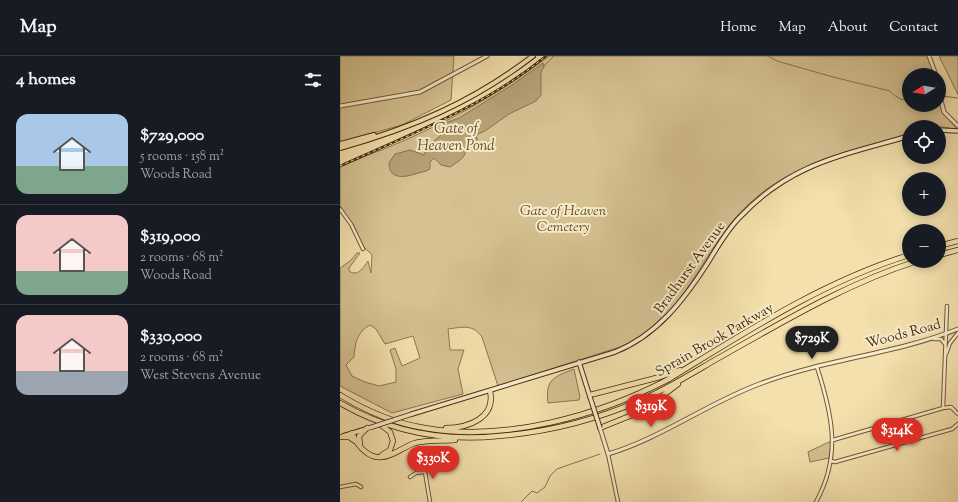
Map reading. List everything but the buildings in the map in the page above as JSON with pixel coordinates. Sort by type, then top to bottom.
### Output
[{"type":"highway","points":[[340,144],[396,128],[437,112],[476,91],[529,56]]},
{"type":"highway","points":[[340,148],[396,131],[437,115],[484,89],[533,56]]},
{"type":"highway","points":[[946,244],[958,241]]},
{"type":"highway","points":[[946,253],[958,250]]},
{"type":"highway","name":"Sprain Brook Parkway","points":[[340,395],[378,414],[425,428],[454,431],[489,430],[528,426],[561,420],[590,412],[662,383],[813,294],[860,272],[902,257]]},
{"type":"highway","name":"Sprain Brook Parkway","points":[[340,403],[373,420],[393,428],[418,434],[473,438],[526,433],[581,422],[642,400],[829,297],[876,276],[902,266]]},
{"type":"highway","points":[[590,396],[660,377],[694,364]]},
{"type":"highway","points":[[600,428],[642,411],[690,374]]},
{"type":"highway","points":[[425,428],[457,427],[480,419],[487,413],[490,407],[490,391]]},
{"type":"highway","points":[[340,437],[350,437],[366,451],[377,455],[384,455],[391,449],[393,441],[391,434],[373,420]]},
{"type":"highway","points":[[358,443],[359,436],[368,428]]},
{"type":"highway","points":[[353,432],[358,443],[367,454],[381,457],[389,456],[416,443],[473,438]]},
{"type":"main road","points":[[946,130],[958,131]]},
{"type":"main road","name":"Bradhurst Avenue","points":[[340,437],[630,346],[650,333],[663,322],[695,281],[732,225],[756,201],[778,184],[798,171],[819,163],[902,138]]},
{"type":"main road","points":[[580,362],[600,428]]},
{"type":"street","points":[[340,106],[420,92],[487,56]]},
{"type":"street","points":[[930,56],[934,68]]},
{"type":"street","points":[[944,112],[950,120],[958,126]]},
{"type":"street","points":[[340,208],[351,224],[363,249]]},
{"type":"street","points":[[943,408],[947,306]]},
{"type":"street","name":"Woods Road","points":[[608,454],[642,441],[748,388],[786,374],[932,339],[958,329]]},
{"type":"street","points":[[945,358],[950,343],[958,333]]},
{"type":"street","points":[[932,339],[941,339],[945,345]]},
{"type":"street","points":[[816,502],[831,461],[833,440],[831,417],[817,366]]},
{"type":"street","points":[[833,440],[943,408],[951,407],[958,414]]},
{"type":"street","points":[[831,461],[835,462],[952,429],[958,424]]},
{"type":"street","points":[[600,428],[608,454],[618,502]]},
{"type":"street","points":[[423,460],[430,502]]},
{"type":"street","points":[[410,477],[416,473],[424,472]]},
{"type":"street","points":[[340,487],[356,484],[361,486]]},
{"type":"green space","points":[[340,56],[454,56],[451,100],[402,125],[340,142]]},
{"type":"green space","name":"Gate of Heaven Cemetery","points":[[549,56],[928,56],[932,68],[902,68],[902,112],[943,112],[958,130],[946,127],[946,120],[902,120],[902,137],[812,164],[769,187],[749,203],[731,223],[718,240],[685,292],[673,307],[659,322],[643,335],[623,346],[498,386],[482,337],[479,333],[467,327],[448,329],[450,350],[464,350],[458,369],[463,394],[392,413],[340,386],[340,268],[350,261],[357,253],[360,253],[349,268],[349,271],[352,273],[358,272],[368,261],[371,273],[372,255],[363,246],[354,226],[340,206],[340,167],[406,140],[459,114],[505,87]],"holes":[[[370,325],[376,329],[385,344],[413,336],[420,358],[402,366],[395,348],[390,350],[396,369],[396,382],[379,386],[352,376],[346,365],[354,357],[356,343],[362,331]]]},
{"type":"green space","points":[[939,56],[958,56],[958,95],[946,68]]},
{"type":"green space","points":[[574,369],[580,397],[579,400],[548,403],[548,389],[552,380],[561,374]]},
{"type":"green space","points":[[829,442],[831,443],[829,458],[810,462],[808,452]]},
{"type":"water","name":"Gate of Heaven Pond","points":[[543,63],[544,67],[541,72],[541,95],[536,101],[509,114],[485,131],[478,134],[476,138],[478,139],[467,147],[464,156],[459,161],[450,167],[441,165],[434,158],[430,162],[430,169],[427,171],[402,176],[394,175],[391,172],[389,163],[395,154],[410,150],[424,155],[428,146],[440,136],[445,123],[459,118],[512,85]]},
{"type":"waterway","points":[[544,66],[554,56]]},
{"type":"waterway","points":[[768,56],[777,61],[890,91],[902,100]]},
{"type":"waterway","points":[[946,96],[958,98]]},
{"type":"waterway","points":[[521,502],[532,491],[537,493],[545,487],[550,476],[557,469],[600,454]]},
{"type":"railway","points":[[340,166],[447,118],[498,90],[523,74],[546,56]]}]
